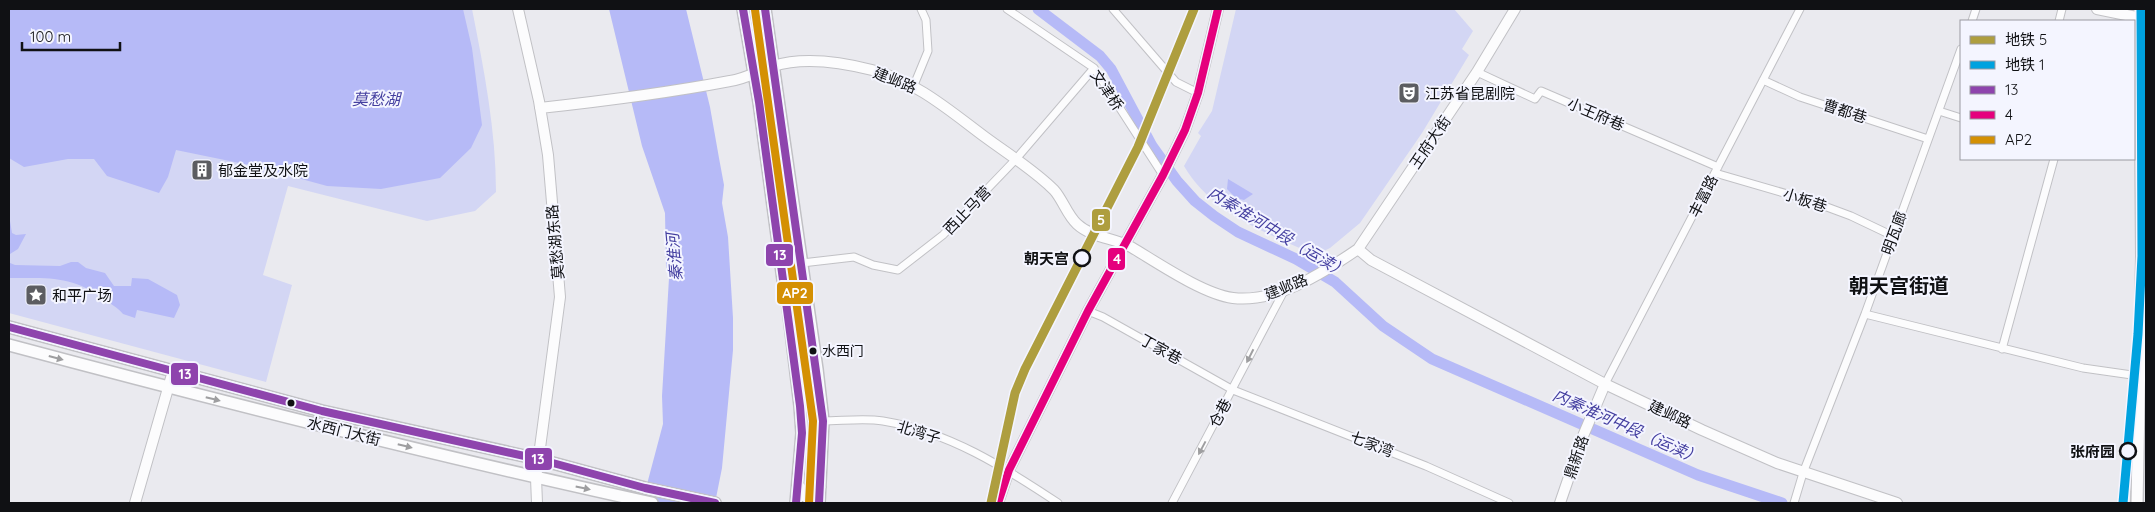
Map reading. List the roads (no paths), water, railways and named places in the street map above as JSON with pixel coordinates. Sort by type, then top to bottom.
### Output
[{"type":"main road","name":"莫愁湖东路","points":[[518,9],[540,108],[548,155],[560,297],[538,459],[536,478],[537,503]]},
{"type":"main road","points":[[743,9],[788,306],[800,406],[802,434],[796,503]]},
{"type":"main road","points":[[765,9],[823,421],[819,503]]},
{"type":"main road","points":[[998,503],[1008,470],[1088,312],[1178,145],[1198,93],[1218,9]]},
{"type":"main road","name":"王府大街","points":[[1358,249],[1477,72],[1515,9]]},
{"type":"main road","points":[[2097,9],[2141,14],[2144,256],[2138,375],[2137,503]]},
{"type":"main road","name":"建邺路","points":[[540,108],[619,99],[733,81],[774,66],[796,61],[818,61],[876,71],[914,85],[1016,159],[1055,192],[1077,225],[1104,238],[1125,244],[1210,291],[1232,298],[1258,298],[1285,289],[1308,278],[1334,265],[1358,249],[1371,260],[1606,384],[1803,473],[1898,503]]},
{"type":"main road","name":"水西门大街","points":[[9,327],[322,411],[538,459],[645,488],[715,503]]},
{"type":"main road","name":"水西门大街","points":[[9,345],[168,388],[536,478],[652,503]]},
{"type":"main road","points":[[136,503],[173,371]]},
{"type":"main road","name":"鼎新路","points":[[1560,503],[1583,436],[1606,384]]},
{"type":"main road","points":[[798,485],[805,496],[808,497],[820,487]]},
{"type":"street","points":[[914,85],[928,51],[926,20],[921,9]]},
{"type":"street","name":"文津桥","points":[[1007,9],[1094,68],[1163,175]]},
{"type":"street","points":[[1113,9],[1176,82],[1198,93]]},
{"type":"street","name":"丰富路","points":[[1606,384],[1800,9]]},
{"type":"street","name":"明瓦廊","points":[[1795,500],[1803,473],[1865,314],[1960,52]]},
{"type":"street","name":"西止马营","points":[[802,263],[854,257],[874,265],[898,270],[943,235],[1016,159],[1094,68]]},
{"type":"street","name":"小王府巷","points":[[1477,72],[1535,99],[1541,91],[1717,170]]},
{"type":"street","name":"曹都巷","points":[[1763,80],[1800,97],[1928,139]]},
{"type":"street","points":[[1939,111],[1960,118]]},
{"type":"street","points":[[2002,349],[2054,160]]},
{"type":"street","name":"小板巷","points":[[1717,170],[1851,216],[1893,236]]},
{"type":"street","name":"仓巷","points":[[1172,503],[1285,289]]},
{"type":"street","name":"丁家巷","points":[[1088,312],[1103,317],[1233,390]]},
{"type":"street","points":[[1865,314],[2083,368],[2138,375]]},
{"type":"street","name":"七家湾","points":[[1233,390],[1426,466],[1509,503]]},
{"type":"street","name":"北湾子","points":[[823,421],[882,421],[915,428],[965,447],[1008,470],[1058,503]]},
{"type":"water","name":"莫愁湖","points":[[9,9],[463,9],[472,48],[482,125],[471,148],[440,178],[381,189],[327,186],[254,166],[176,150],[168,177],[159,193],[107,176],[94,159],[68,159],[24,167],[9,158]]},
{"type":"water","name":"秦淮河","points":[[609,9],[686,9],[710,107],[724,185],[722,203],[728,237],[733,318],[733,350],[722,468],[715,503],[642,503],[663,424],[662,396],[669,278],[666,265],[665,213],[642,146]]},
{"type":"water","points":[[1228,179],[1253,194],[1244,200],[1236,198],[1227,189]]},
{"type":"water","points":[[9,215],[12,233],[16,235],[26,234],[18,249],[10,254],[9,257]]},
{"type":"water","points":[[9,258],[10,263],[15,265],[60,266],[71,262],[78,262],[86,268],[105,273],[114,286],[131,286],[132,278],[148,279],[177,295],[180,305],[174,318],[137,310],[135,318],[123,314],[93,292],[71,282],[48,278],[9,278]]},
{"type":"waterway","name":"内秦淮河中段（运渎）","points":[[1038,9],[1100,56],[1111,69],[1152,146],[1177,181],[1195,201],[1238,232],[1296,259],[1335,282],[1383,326],[1432,359],[1698,475],[1782,503]]},
{"type":"tunnel","points":[[749,9],[764,92],[782,229]]},
{"type":"tunnel","points":[[758,9],[767,57]]},
{"type":"tunnel","points":[[804,314],[818,427],[812,503]]},
{"type":"metro line","name":"5","points":[[991,503],[1015,393],[1025,369],[1138,147],[1194,9]]},
{"type":"metro line","name":"1","points":[[2123,503],[2138,334],[2142,256],[2141,9]]},
{"type":"place","name":"江苏省昆剧院","points":[[1409,93]]},
{"type":"place","name":"郁金堂及水院","points":[[202,170]]},
{"type":"place","name":"朝天宫","points":[[1082,258]]},
{"type":"place","name":"和平广场","points":[[36,295]]},
{"type":"place","name":"水西门","points":[[813,351]]},
{"type":"place","name":"张府园","points":[[2128,451]]},
{"type":"district","name":"朝天宫街道","points":[[1899,285]]}]
